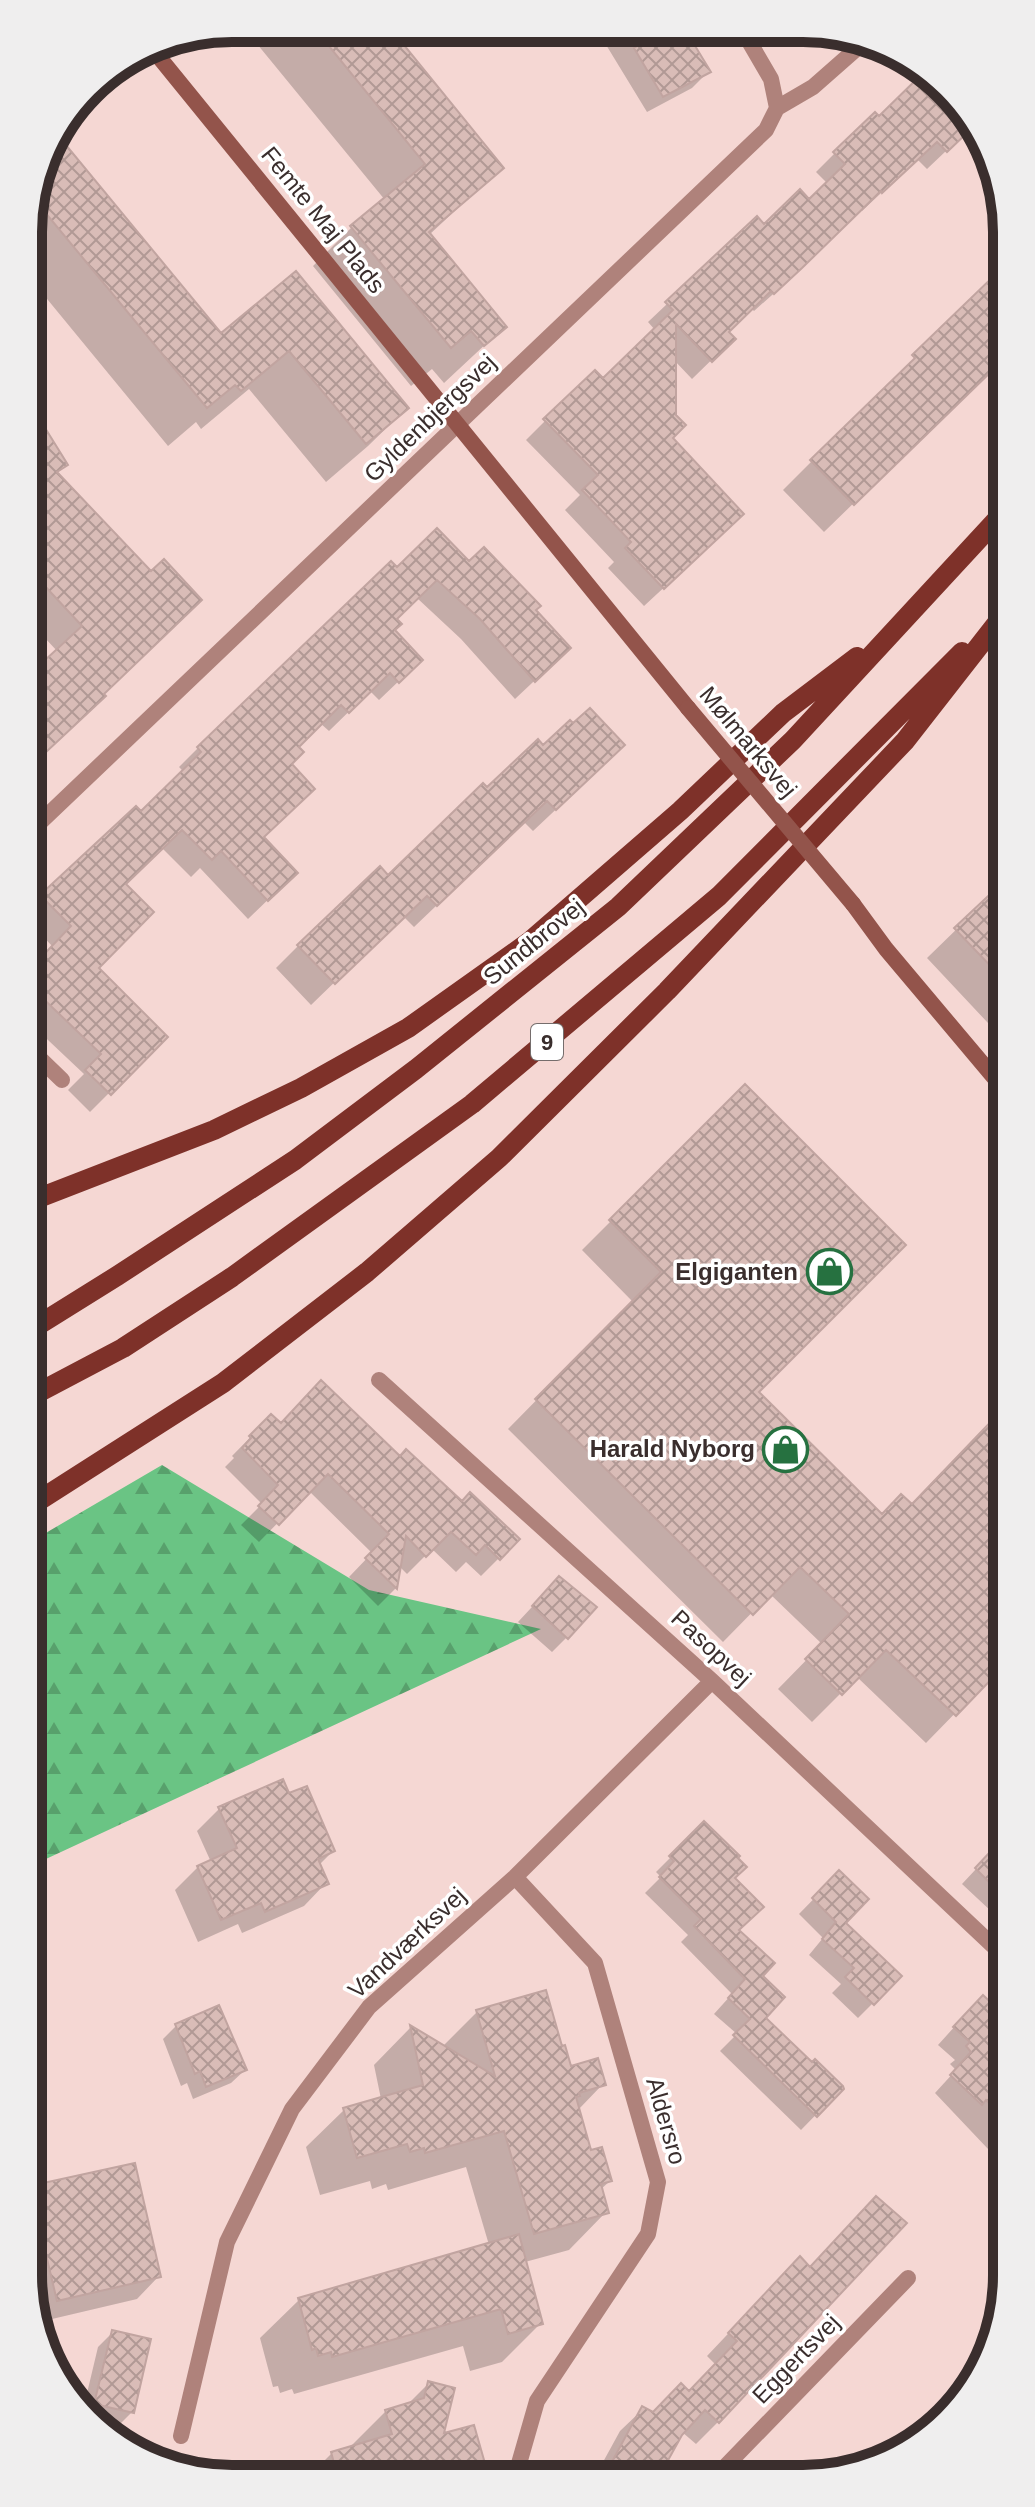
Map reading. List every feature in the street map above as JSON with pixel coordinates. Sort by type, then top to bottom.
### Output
[{"type":"main road","name":"Sundbrovej","points":[[42,1323],[295,1160],[416,1069],[606,917],[793,740],[993,524]]},
{"type":"main road","points":[[42,1197],[214,1130],[301,1088],[408,1028],[529,942],[680,811],[783,713],[901,623]]},
{"type":"main road","name":"9","points":[[42,1391],[123,1348],[232,1277],[472,1104],[719,896],[993,623]]},
{"type":"main road","points":[[42,1499],[223,1383],[367,1272],[499,1158],[667,991],[895,753],[993,625]]},
{"type":"street","points":[[749,42],[771,79],[777,108]]},
{"type":"street","name":"Gyldenbjergsvej","points":[[42,821],[766,130],[777,108],[813,87],[855,50]]},
{"type":"street","name":"Femte Maj Plads","points":[[158,56],[458,424]]},
{"type":"street","name":"Mølmarksvej","points":[[458,424],[993,1076]]},
{"type":"street","points":[[42,1061],[62,1080]]},
{"type":"street","name":"Pasopvej","points":[[379,1380],[712,1681],[993,1946]]},
{"type":"street","name":"Vandværksvej","points":[[181,2436],[227,2242],[292,2109],[369,2007],[515,1877],[712,1681]]},
{"type":"street","name":"Aldersro","points":[[515,1877],[595,1963],[658,2182],[648,2234],[537,2401],[519,2465]]},
{"type":"street","name":"Eggertsvej","points":[[727,2465],[908,2278]]},
{"type":"green space","points":[[162,1465],[369,1590],[541,1629],[42,1861],[42,1535]]},
{"type":"building","points":[[326,42],[402,42],[504,168],[429,232],[507,327],[484,346],[471,331],[451,348],[350,226],[425,164]]},
{"type":"building","points":[[644,42],[693,42],[711,72],[663,97],[634,48]]},
{"type":"building","points":[[916,80],[946,107],[965,135],[947,152],[937,142],[881,191],[774,294],[771,291],[729,332],[736,339],[712,362],[676,324],[676,415],[686,425],[673,438],[744,514],[664,589],[625,548],[631,542],[582,490],[598,475],[543,419],[595,370],[603,378],[673,310],[665,302],[757,216],[764,224],[800,189],[809,199],[845,164],[833,152],[875,112],[879,116]]},
{"type":"building","points":[[64,143],[221,333],[296,271],[409,408],[366,444],[289,351],[241,391],[235,385],[207,408],[43,210],[48,183]]},
{"type":"building","points":[[993,277],[993,370],[854,505],[810,460],[915,358],[912,355]]},
{"type":"building","points":[[42,423],[68,465],[57,472],[151,571],[164,559],[202,600],[42,756],[42,663],[82,626],[42,583]]},
{"type":"building","points":[[437,528],[469,561],[484,547],[541,606],[536,610],[571,648],[535,682],[480,619],[437,580],[397,619],[402,624],[395,630],[423,660],[399,683],[390,673],[349,713],[341,705],[299,747],[304,752],[292,764],[315,789],[264,837],[298,873],[268,901],[221,851],[212,860],[182,830],[126,884],[154,912],[99,968],[168,1037],[111,1095],[85,1070],[101,1054],[42,998],[42,956],[71,926],[42,897],[42,893],[136,806],[141,811],[201,752],[197,747],[391,561],[397,567]]},
{"type":"building","points":[[590,708],[625,745],[556,810],[547,801],[437,906],[427,896],[335,984],[297,945],[380,866],[388,875],[483,783],[487,787],[538,739],[543,745],[570,720],[573,723]]},
{"type":"building","points":[[993,891],[993,969],[954,928]]},
{"type":"building","points":[[745,1084],[906,1245],[759,1392],[882,1514],[901,1494],[912,1504],[993,1419],[993,1677],[956,1716],[886,1650],[842,1695],[805,1659],[849,1614],[800,1567],[753,1615],[535,1399],[661,1272],[609,1220]]},
{"type":"building","points":[[321,1380],[400,1456],[406,1449],[462,1501],[470,1492],[520,1539],[500,1560],[485,1545],[476,1555],[451,1532],[426,1557],[406,1536],[397,1589],[365,1558],[389,1534],[328,1474],[279,1525],[258,1506],[278,1485],[242,1448],[251,1438],[249,1436],[271,1414],[281,1423]]},
{"type":"building","points":[[559,1576],[597,1607],[568,1639],[532,1606]]},
{"type":"building","points":[[283,1779],[289,1793],[307,1786],[335,1851],[318,1859],[329,1884],[265,1912],[261,1903],[221,1920],[197,1866],[237,1848],[218,1807]]},
{"type":"building","points":[[704,1821],[740,1856],[738,1858],[747,1867],[735,1878],[764,1907],[739,1930],[775,1963],[763,1976],[785,1997],[766,2018],[812,2062],[815,2059],[843,2086],[844,2089],[817,2117],[733,2035],[750,2019],[728,1998],[745,1979],[694,1926],[701,1919],[659,1877],[674,1861],[669,1856]]},
{"type":"building","points":[[993,1849],[993,1886],[975,1868]]},
{"type":"building","points":[[839,1870],[869,1899],[846,1923],[902,1976],[874,2005],[845,1977],[854,1968],[822,1939],[836,1922],[812,1898]]},
{"type":"building","points":[[546,1990],[571,2066],[598,2058],[606,2085],[579,2093],[580,2096],[576,2097],[591,2150],[602,2147],[612,2181],[601,2184],[609,2213],[534,2234],[504,2131],[425,2153],[424,2148],[410,2152],[407,2144],[357,2158],[343,2108],[423,2085],[410,2025],[495,2076],[476,2010]]},
{"type":"building","points":[[983,1995],[993,2005],[993,2107],[986,2100],[982,2105],[950,2075],[971,2052],[966,2046],[970,2042],[953,2027]]},
{"type":"building","points":[[219,2005],[247,2070],[206,2087],[200,2071],[195,2074],[175,2024]]},
{"type":"building","points":[[135,2163],[161,2277],[57,2301],[42,2238],[42,2183]]},
{"type":"building","points":[[876,2196],[907,2223],[719,2423],[705,2410],[682,2435],[665,2465],[610,2465],[642,2406],[653,2412],[681,2383],[689,2391],[737,2341],[728,2333],[800,2256],[810,2267]]},
{"type":"building","points":[[519,2234],[543,2324],[508,2334],[501,2309],[332,2357],[331,2352],[318,2356],[316,2348],[312,2350],[298,2298]]},
{"type":"building","points":[[112,2330],[151,2339],[134,2413],[94,2404]]},
{"type":"building","points":[[428,2381],[455,2388],[444,2433],[474,2425],[485,2465],[335,2465],[331,2452],[392,2434],[385,2410],[424,2398]]},
{"type":"place","name":"Elgiganten","points":[[829,1272]]},
{"type":"place","name":"Harald Nyborg","points":[[786,1449]]}]
